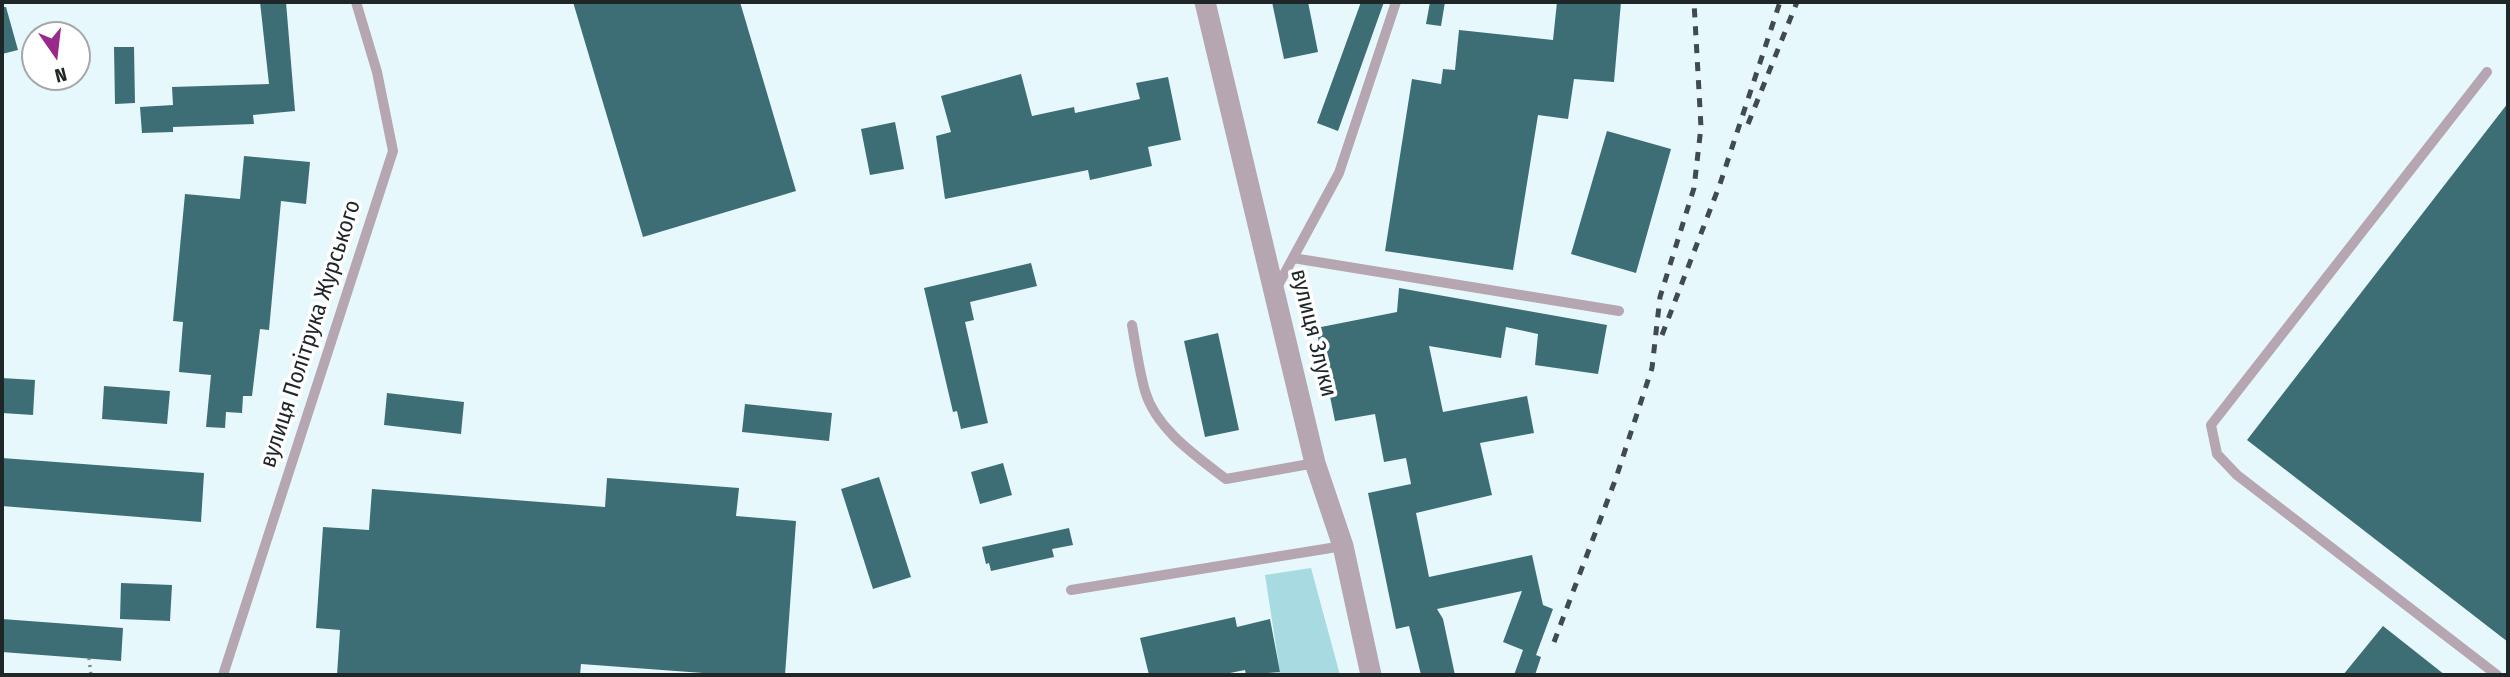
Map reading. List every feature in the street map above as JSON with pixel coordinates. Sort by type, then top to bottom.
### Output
[{"type":"street","name":"вулиця Злуки","points":[[1203,3],[1315,463],[1343,547],[1371,675]]},
{"type":"lane","name":"вулиця Політрука Журського","points":[[223,675],[393,151],[377,72],[356,2]]},
{"type":"lane","points":[[1275,291],[1339,173],[1396,2]]},
{"type":"lane","points":[[2487,72],[2211,425],[2217,454],[2237,475],[2497,675]]},
{"type":"lane","points":[[1293,258],[1619,310]]},
{"type":"lane","points":[[1132,326],[1145,393],[1163,424],[1192,453],[1226,479],[1315,463]]},
{"type":"lane","points":[[1072,590],[1343,547]]},
{"type":"path","points":[[89,659],[91,675]]},
{"type":"shaded area","points":[[1311,568],[1340,675],[1266,675],[1280,672],[1265,575]]},
{"type":"building","points":[[260,2],[286,2],[295,111],[253,115],[254,124],[173,127],[173,132],[142,133],[140,107],[173,105],[172,87],[269,84]]},
{"type":"building","points":[[573,2],[740,2],[796,191],[643,237]]},
{"type":"building","points":[[1272,2],[1308,2],[1318,52],[1284,59]]},
{"type":"building","points":[[1361,2],[1384,2],[1338,131],[1317,123]]},
{"type":"building","points":[[1430,2],[1445,2],[1441,26],[1426,24]]},
{"type":"building","points":[[1557,2],[1621,2],[1614,82],[1574,79],[1568,119],[1538,115],[1513,270],[1385,251],[1412,79],[1441,84],[1443,69],[1455,70],[1459,30],[1553,40]]},
{"type":"building","points":[[2,7],[6,7],[18,50],[2,54]]},
{"type":"building","points":[[114,47],[134,47],[135,103],[115,104]]},
{"type":"building","points":[[1021,74],[1032,116],[1074,107],[1075,113],[1140,99],[1136,83],[1168,77],[1181,140],[1148,147],[1152,166],[1090,180],[1088,170],[945,199],[936,136],[951,132],[941,96]]},
{"type":"building","points":[[2508,103],[2508,642],[2247,440]]},
{"type":"building","points":[[895,122],[904,169],[870,175],[861,129]]},
{"type":"building","points":[[1607,131],[1671,149],[1636,273],[1571,254]]},
{"type":"building","points":[[244,156],[310,162],[306,204],[281,201],[269,330],[260,329],[252,396],[243,396],[242,413],[226,412],[225,428],[206,427],[211,375],[179,372],[183,322],[173,321],[185,194],[240,199]]},
{"type":"building","points":[[1031,263],[1037,286],[970,302],[974,320],[965,322],[988,423],[961,429],[957,411],[953,412],[924,288]]},
{"type":"building","points":[[1399,288],[1607,325],[1598,374],[1535,365],[1538,334],[1506,327],[1501,358],[1429,346],[1443,412],[1527,396],[1534,433],[1480,443],[1492,495],[1416,513],[1429,577],[1532,555],[1543,605],[1553,609],[1536,655],[1541,657],[1535,675],[1514,675],[1523,650],[1503,642],[1522,591],[1437,609],[1443,619],[1455,675],[1421,675],[1409,626],[1396,629],[1368,493],[1411,484],[1406,458],[1384,462],[1375,414],[1335,421],[1316,328],[1397,312]]},
{"type":"building","points":[[1218,333],[1239,430],[1205,437],[1184,341]]},
{"type":"building","points":[[2,378],[35,380],[33,415],[2,413]]},
{"type":"building","points":[[104,386],[170,391],[167,424],[102,419]]},
{"type":"building","points":[[387,393],[464,402],[461,434],[384,425]]},
{"type":"building","points":[[745,404],[832,413],[829,441],[742,432]]},
{"type":"building","points":[[2,458],[204,473],[201,522],[2,506]]},
{"type":"building","points":[[1003,463],[1012,495],[980,504],[971,472]]},
{"type":"building","points":[[879,477],[911,577],[873,589],[841,489]]},
{"type":"building","points":[[607,478],[739,488],[736,516],[796,521],[785,675],[730,675],[581,664],[580,675],[337,675],[340,630],[316,628],[323,527],[369,530],[372,489],[605,507]]},
{"type":"building","points":[[1069,528],[1073,545],[1052,549],[1054,557],[991,571],[989,563],[986,564],[982,547]]},
{"type":"building","points":[[121,583],[172,585],[170,621],[120,619]]},
{"type":"building","points":[[1235,617],[1237,627],[1270,619],[1280,672],[1246,675],[1245,670],[1220,675],[1149,675],[1140,638]]},
{"type":"building","points":[[2,619],[123,628],[121,661],[2,652]]},
{"type":"building","points":[[2383,626],[2445,675],[2343,675]]},
{"type":"railway","points":[[1554,642],[1616,478],[1652,368],[1660,297],[1694,188],[1701,127],[1694,2]]},
{"type":"railway","points":[[1662,335],[1720,184],[1780,2]]},
{"type":"railway","points":[[1748,124],[1797,2]]}]
